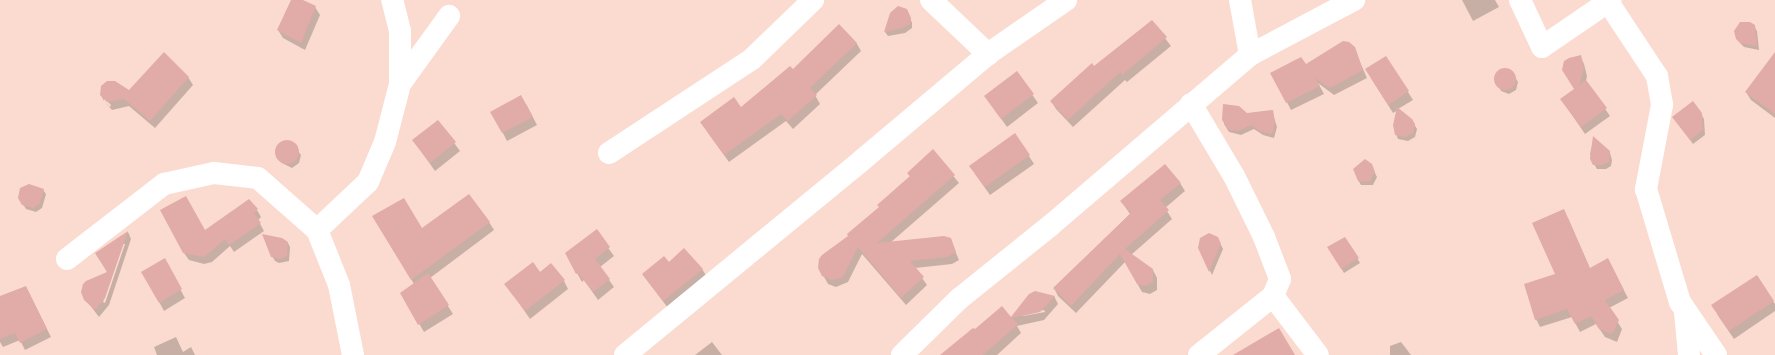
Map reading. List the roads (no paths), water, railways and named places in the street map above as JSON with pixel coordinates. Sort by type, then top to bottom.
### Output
[{"type":"street","points":[[317,230],[368,182],[385,142],[400,84],[400,31],[392,0]]},
{"type":"street","points":[[609,154],[752,59],[813,0]]},
{"type":"street","points":[[931,0],[988,54]]},
{"type":"street","points":[[625,355],[860,162],[988,54],[1066,0]]},
{"type":"street","points":[[1240,0],[1250,55]]},
{"type":"street","points":[[902,355],[959,299],[1051,225],[1250,55],[1354,0]]},
{"type":"street","points":[[1520,0],[1542,47],[1609,1],[1656,76],[1662,105],[1646,189],[1680,302],[1716,355]]},
{"type":"street","points":[[400,84],[449,16]]},
{"type":"street","points":[[1191,104],[1234,176],[1264,237],[1280,279],[1273,296],[1198,355]]},
{"type":"street","points":[[67,259],[164,184],[214,173],[258,178],[317,230],[339,285],[353,355]]},
{"type":"street","points":[[1273,296],[1318,355]]},
{"type":"street","points":[[1685,309],[1689,355]]}]
